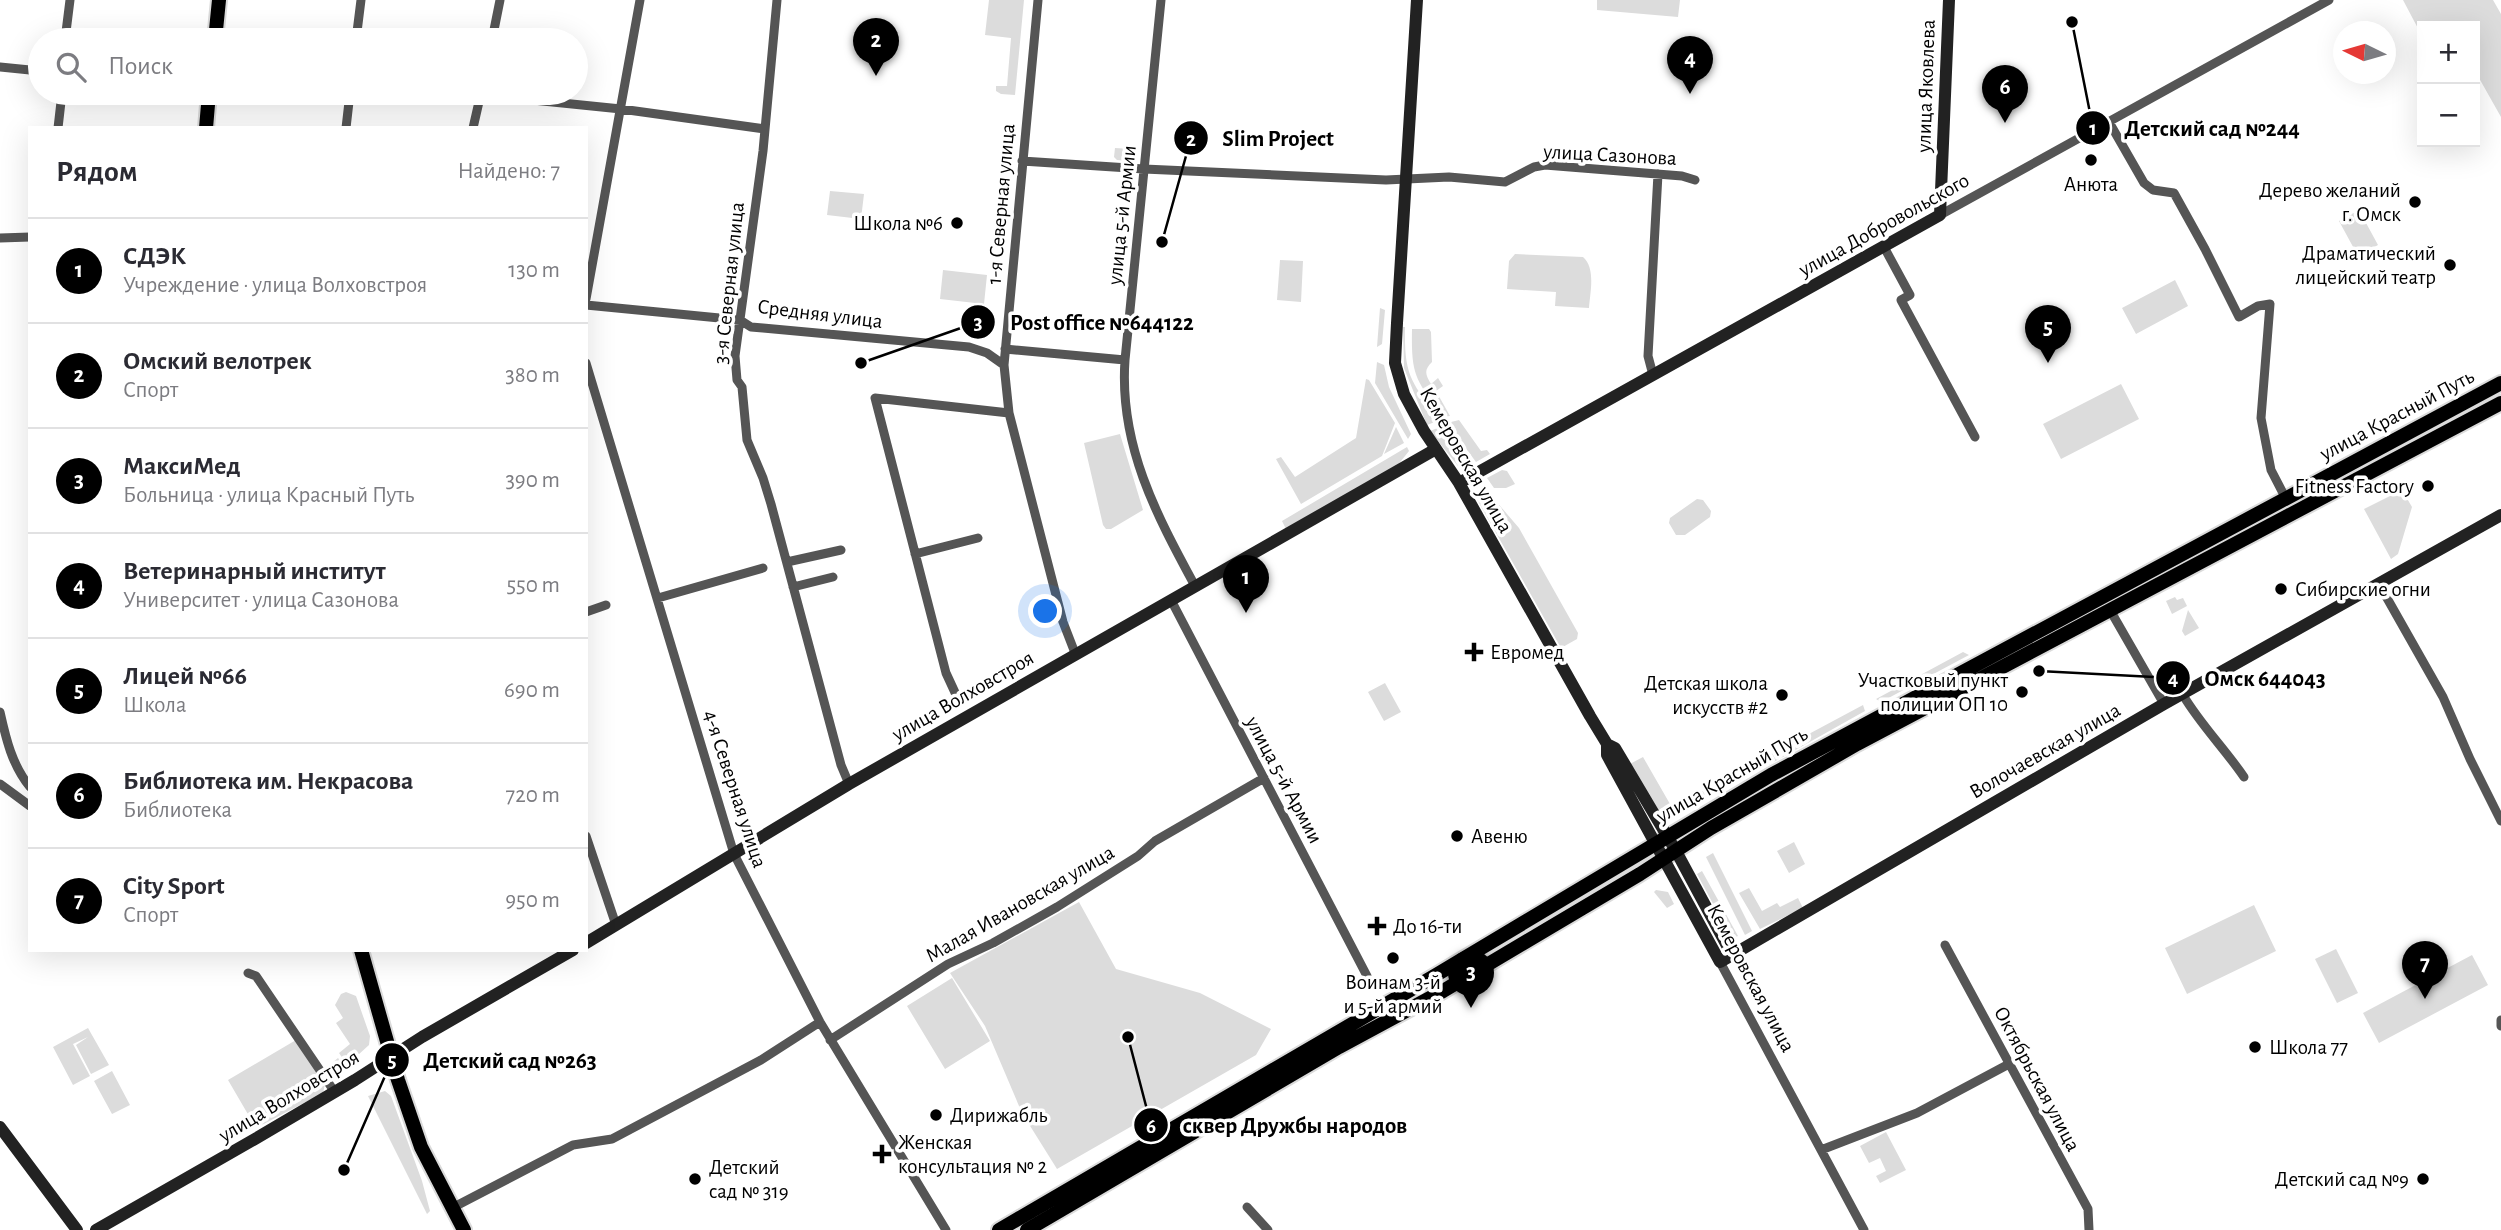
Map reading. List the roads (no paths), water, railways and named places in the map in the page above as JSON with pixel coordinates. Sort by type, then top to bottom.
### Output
[{"type":"main road","points":[[216,28],[219,0]]},
{"type":"main road","name":"Кемеровская улица","points":[[1417,0],[1395,363],[1404,394],[1459,483],[1607,744],[1615,748],[1661,841],[1726,958]]},
{"type":"main road","name":"улица Яковлева","points":[[1940,215],[1949,0]]},
{"type":"main road","points":[[206,126],[208,105]]},
{"type":"main road","name":"улица Добровольского","points":[[1459,483],[1940,215]]},
{"type":"main road","name":"улица Красный Путь","points":[[1027,1230],[1339,1047],[1443,991],[1722,822],[2286,499],[2501,383]]},
{"type":"main road","name":"улица Красный Путь","points":[[999,1230],[1823,746],[2501,403]]},
{"type":"main road","name":"улица Волховстроя","points":[[588,942],[849,784],[1436,449]]},
{"type":"main road","name":"Волочаевская улица","points":[[1726,958],[2164,704],[2501,515]]},
{"type":"main road","points":[[362,952],[421,1147],[464,1230]]},
{"type":"main road","name":"улица Волховстроя","points":[[96,1230],[570,952]]},
{"type":"main road","points":[[0,1127],[77,1230]]},
{"type":"street","points":[[66,28],[70,0]]},
{"type":"street","points":[[358,28],[361,0]]},
{"type":"street","points":[[494,28],[500,0]]},
{"type":"street","points":[[588,291],[640,0]]},
{"type":"street","name":"3-я Северная улица","points":[[778,0],[765,129],[735,356],[737,380],[742,387],[747,440],[763,478],[841,765],[849,784]]},
{"type":"street","name":"1-я Северная улица","points":[[1038,0],[1004,365],[1009,414],[1063,622],[1075,653]]},
{"type":"street","name":"улица 5-й Армии","points":[[1161,0],[1125,360],[1125,408],[1133,447],[1155,511],[1195,586]]},
{"type":"street","name":"улица Добровольского","points":[[1940,215],[2329,0]]},
{"type":"street","points":[[0,67],[28,70]]},
{"type":"street","points":[[58,126],[61,105]]},
{"type":"street","points":[[346,126],[348,105]]},
{"type":"street","points":[[473,126],[478,105]]},
{"type":"street","points":[[584,105],[765,129]]},
{"type":"street","points":[[2109,122],[2144,183],[2154,190],[2174,193],[2206,249],[2239,317],[2258,306],[2270,304],[2261,418],[2271,470],[2286,499]]},
{"type":"street","name":"улица Сазонова","points":[[1022,160],[1144,169],[1405,179],[1449,177],[1505,182],[1534,167],[1545,165],[1682,176],[1695,180]]},
{"type":"street","points":[[1653,375],[1648,356],[1658,174]]},
{"type":"street","points":[[0,238],[28,237]]},
{"type":"street","points":[[1885,247],[1910,295],[1901,300],[1975,437]]},
{"type":"street","name":"Средняя улица","points":[[588,302],[740,320],[751,327],[969,346],[987,353],[1004,365]]},
{"type":"street","points":[[1005,349],[1125,360]]},
{"type":"street","name":"4-я Северная улица","points":[[588,370],[734,854],[830,1040],[946,1230]]},
{"type":"street","points":[[958,699],[946,673],[875,398],[1009,414]]},
{"type":"street","points":[[915,554],[978,538]]},
{"type":"street","points":[[787,562],[841,550]]},
{"type":"street","points":[[658,598],[763,568]]},
{"type":"street","points":[[793,587],[833,577]]},
{"type":"street","points":[[2379,584],[2443,697],[2501,821]]},
{"type":"street","name":"улица 5-й Армии","points":[[1171,600],[1367,976]]},
{"type":"street","points":[[2106,604],[2164,704]]},
{"type":"street","points":[[588,611],[606,605]]},
{"type":"street","points":[[2183,695],[2244,777]]},
{"type":"street","points":[[0,712],[3,743],[28,785]]},
{"type":"street","points":[[21,776],[28,768]]},
{"type":"street","name":"Малая Ивановская улица","points":[[830,1040],[948,964],[993,943],[1057,907],[1138,856],[1155,841],[1264,778]]},
{"type":"street","points":[[0,784],[28,805]]},
{"type":"street","points":[[588,841],[616,925]]},
{"type":"street","name":"Октябрьская улица","points":[[1945,946],[2088,1209],[2088,1230]]},
{"type":"street","name":"Кемеровская улица","points":[[1726,958],[1821,1150],[1864,1230]]},
{"type":"street","points":[[248,973],[256,976],[334,1091]]},
{"type":"street","points":[[2501,1020],[2501,1026]]},
{"type":"street","points":[[452,1208],[573,1145],[612,1139],[761,1060],[820,1022]]},
{"type":"street","points":[[1821,1150],[1917,1113],[2010,1064]]},
{"type":"street","points":[[1247,1207],[1268,1230]]},
{"type":"place","name":"Детский сад №244","points":[[2072,22]]},
{"type":"place","name":"Омский велотрек","points":[[876,76]]},
{"type":"place","name":"Ветеринарный институт","points":[[1690,94]]},
{"type":"place","name":"Библиотека им. Некрасова","points":[[2005,123]]},
{"type":"place","name":"Анюта","points":[[2091,160]]},
{"type":"place","name":"Дерево желаний г. Омск","points":[[2415,202]]},
{"type":"place","name":"Школа №6","points":[[957,223]]},
{"type":"place","name":"Slim Project","points":[[1162,242]]},
{"type":"place","name":"Драматический лицейский театр","points":[[2450,265]]},
{"type":"place","name":"Post office №644122","points":[[861,363]]},
{"type":"place","name":"Лицей №66","points":[[2048,363]]},
{"type":"place","name":"Fitness Factory","points":[[2428,486]]},
{"type":"place","name":"Сибирские огни","points":[[2281,589]]},
{"type":"place","name":"СДЭК","points":[[1246,613]]},
{"type":"place","name":"Евромед","points":[[1474,652]]},
{"type":"place","name":"Омск 644043","points":[[2039,671]]},
{"type":"place","name":"Участковый пункт полиции ОП 10","points":[[2022,692]]},
{"type":"place","name":"Детская школа искусств #2","points":[[1782,695]]},
{"type":"place","name":"Авеню","points":[[1457,836]]},
{"type":"place","name":"До 16-ти","points":[[1377,926]]},
{"type":"place","name":"Воинам 3-й и 5-й армий","points":[[1393,958]]},
{"type":"place","name":"City Sport","points":[[2425,999]]},
{"type":"place","name":"МаксиМед","points":[[1471,1008]]},
{"type":"place","name":"сквер Дружбы народов","points":[[1128,1037]]},
{"type":"place","name":"Школа 77","points":[[2255,1047]]},
{"type":"place","name":"Дирижабль","points":[[936,1115]]},
{"type":"place","name":"Женская консультация № 2","points":[[882,1154]]},
{"type":"place","name":"Детский сад №263","points":[[344,1170]]},
{"type":"place","name":"Детский сад № 319","points":[[695,1179]]},
{"type":"place","name":"Детский сад №9","points":[[2423,1179]]}]
